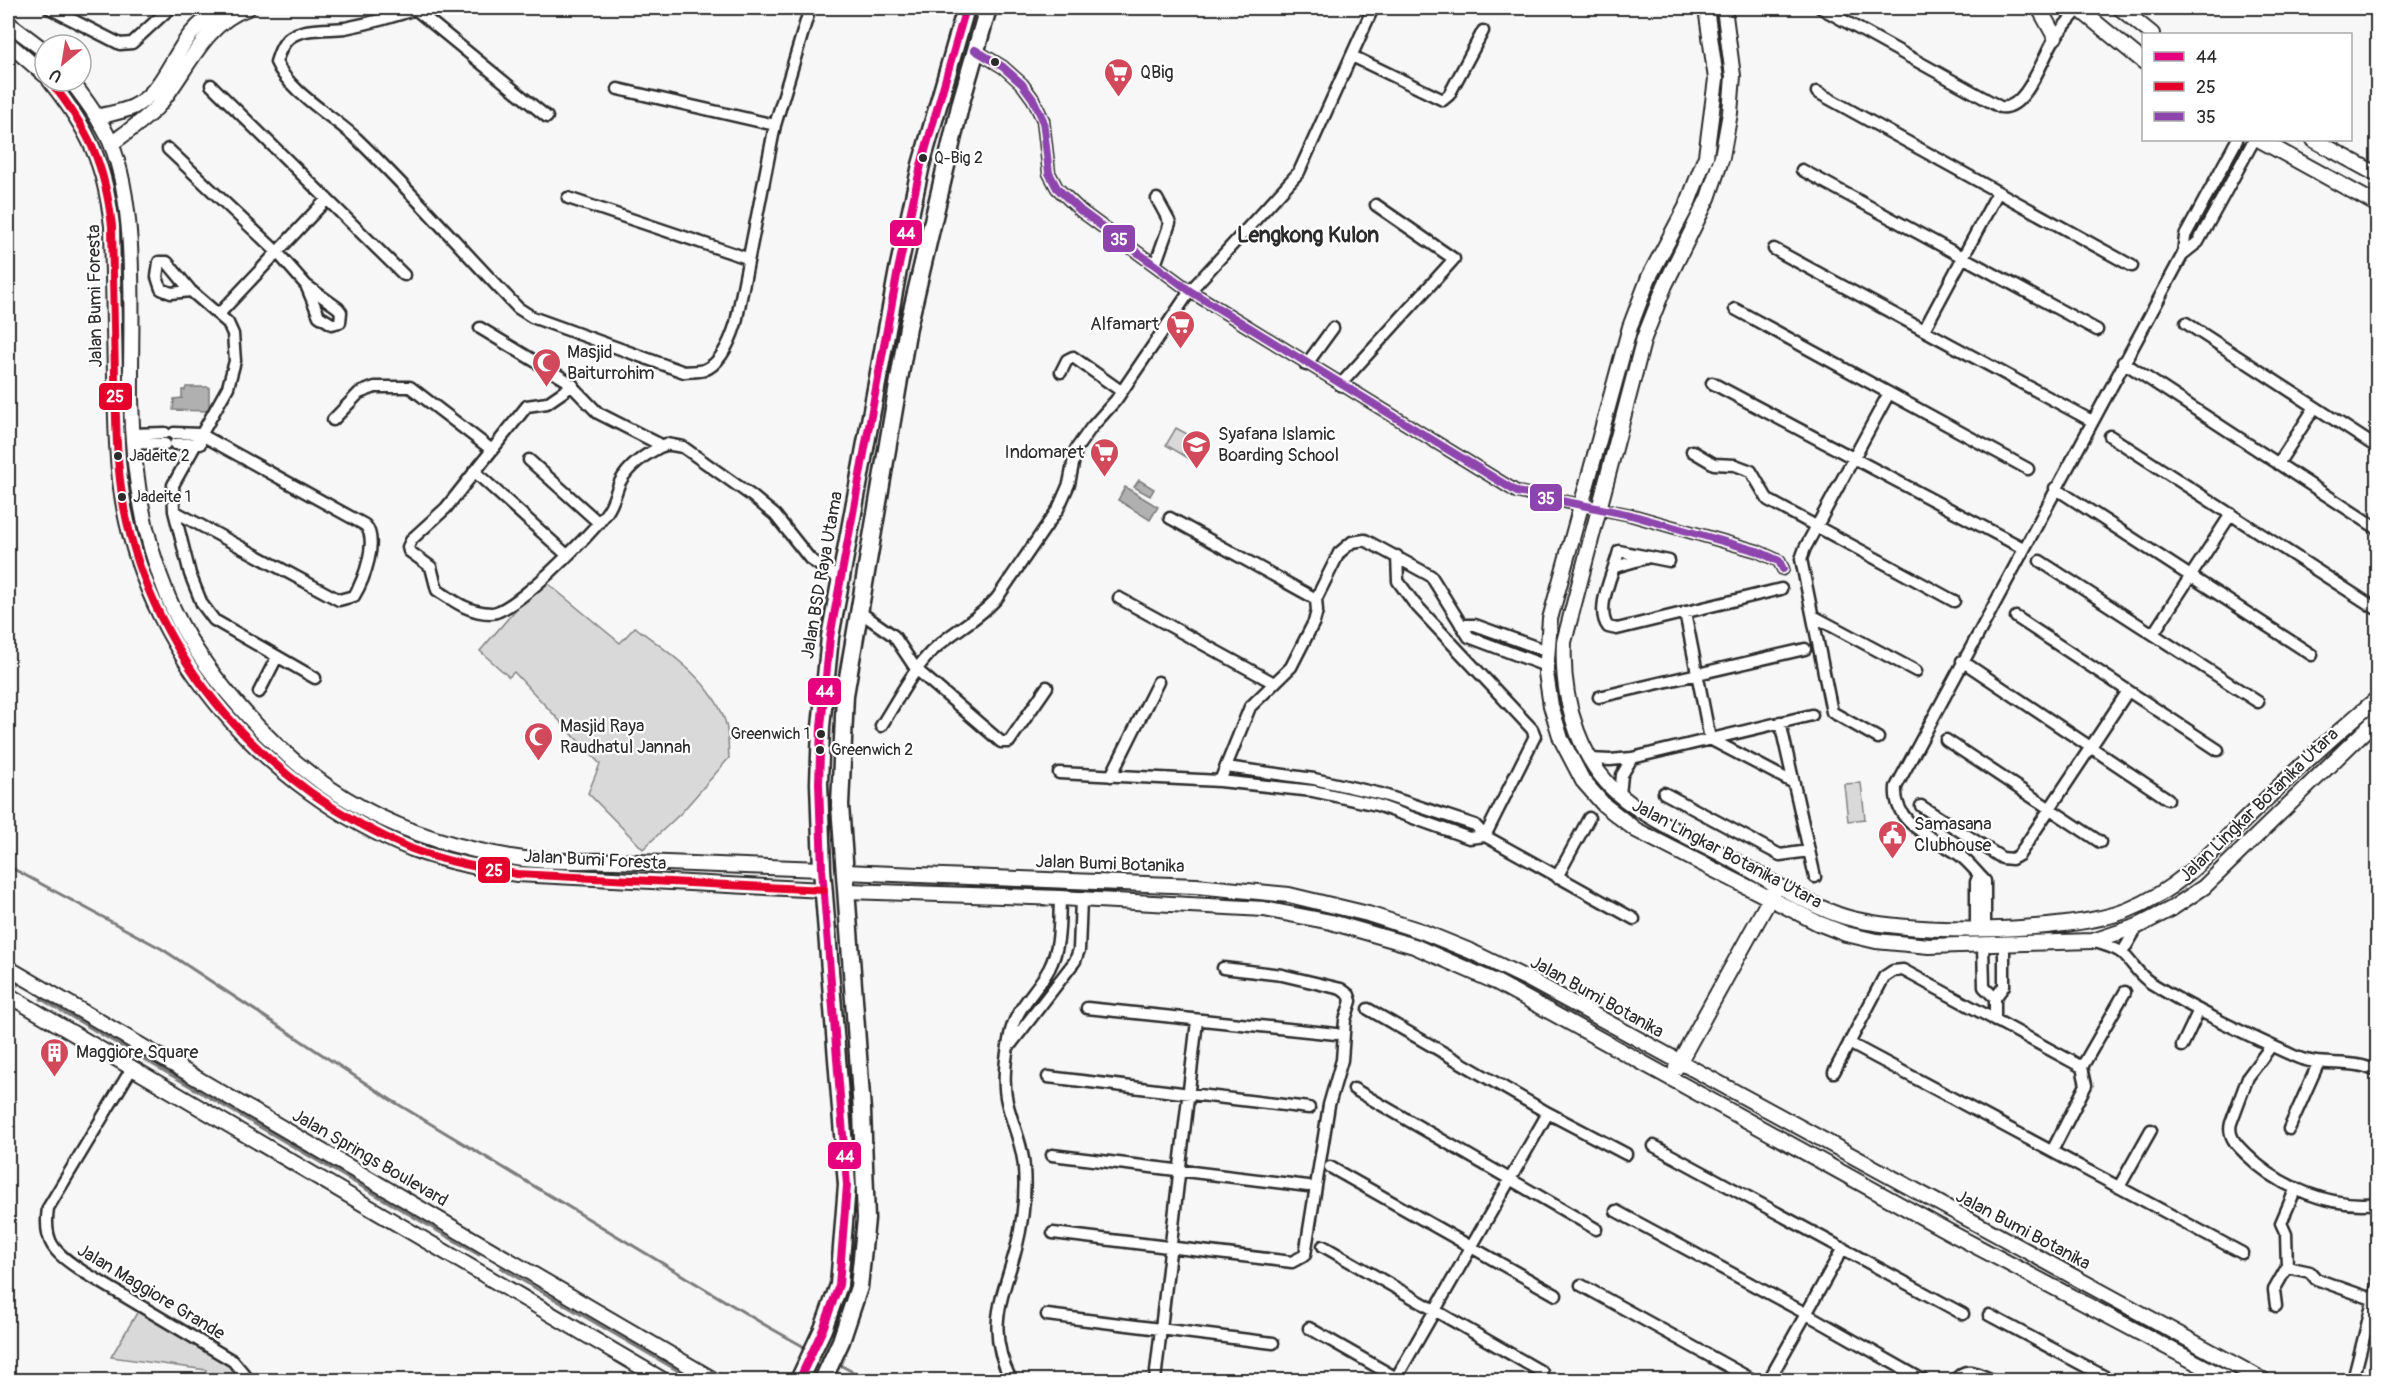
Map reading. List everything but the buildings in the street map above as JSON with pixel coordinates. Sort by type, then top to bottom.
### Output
[{"type":"main road","points":[[97,117],[133,107],[158,87],[197,26],[222,8]]},
{"type":"main road","points":[[111,144],[165,98],[205,39],[220,23],[248,8]]},
{"type":"main road","name":"Jalan BSD Raya Utama","points":[[802,1375],[823,1329],[839,1285],[847,1185],[822,868],[819,783],[820,727],[830,637],[886,324],[921,165],[966,8]]},
{"type":"main road","points":[[823,1380],[841,1341],[859,1287],[866,1219],[862,1110],[840,805],[844,694],[908,327],[975,50],[988,8]]},
{"type":"main road","name":"Jalan Lingkar Botanika Utara","points":[[1706,8],[1716,79],[1706,156],[1694,189],[1649,277],[1630,327],[1550,619],[1546,666],[1551,706],[1558,731],[1578,773],[1594,795],[1636,830],[1769,899],[1846,934],[1876,942],[1929,946],[2093,941],[2138,926],[2171,909],[2204,887],[2378,718]]},
{"type":"main road","name":"Jalan Lingkar Botanika Utara","points":[[1724,8],[1733,76],[1726,139],[1708,198],[1665,285],[1644,338],[1568,620],[1564,653],[1566,693],[1573,719],[1590,759],[1620,795],[1655,819],[1778,884],[1838,914],[1857,920],[1901,927],[1981,928],[2091,922],[2126,911],[2159,896],[2188,874],[2334,735],[2378,698]]},
{"type":"main road","points":[[2038,8],[2055,37]]},
{"type":"main road","points":[[2078,8],[2142,60]]},
{"type":"main road","points":[[2120,8],[2151,33]]},
{"type":"main road","points":[[8,23],[33,42]]},
{"type":"main road","points":[[8,43],[33,65]]},
{"type":"main road","name":"Jalan Bumi Foresta","points":[[59,93],[87,132],[108,194],[112,226],[116,439],[123,504],[129,534],[155,605],[180,655],[200,683],[252,743],[290,778],[331,808],[412,849],[474,867],[517,874],[824,890]]},
{"type":"main road","name":"Jalan Bumi Foresta","points":[[80,93],[97,117],[111,144],[124,200],[129,234],[131,438],[140,508],[168,598],[192,643],[219,684],[294,764],[334,793],[409,830],[447,843],[519,859],[822,868]]},
{"type":"main road","points":[[133,107],[140,121]]},
{"type":"main road","points":[[2262,141],[2378,205]]},
{"type":"main road","points":[[2316,141],[2378,175]]},
{"type":"main road","points":[[1649,277],[1665,285]]},
{"type":"main road","points":[[886,324],[908,327]]},
{"type":"main road","points":[[116,439],[131,438]]},
{"type":"main road","points":[[2334,735],[2346,747]]},
{"type":"main road","points":[[571,860],[571,877]]},
{"type":"main road","name":"Jalan Bumi Botanika","points":[[844,872],[1196,886],[1289,895],[1368,914],[1470,951],[1679,1062],[1961,1218],[2263,1380]]},
{"type":"main road","points":[[1671,1078],[1778,884]]},
{"type":"main road","name":"Jalan Bumi Botanika","points":[[846,891],[1205,904],[1287,912],[1383,935],[1440,956],[1498,983],[1953,1234],[2229,1380]]},
{"type":"main road","points":[[1287,912],[1289,895]]},
{"type":"main road","name":"Jalan Springs Boulevard","points":[[8,968],[714,1380]]},
{"type":"main road","points":[[23,1004],[34,983]]},
{"type":"main road","points":[[8,995],[663,1380]]},
{"type":"main road","points":[[1953,1234],[1961,1218]]},
{"type":"main road","points":[[483,1274],[496,1252]]},
{"type":"street","points":[[49,8],[123,44],[132,43],[170,8]]},
{"type":"street","points":[[547,117],[416,8],[382,20],[342,28],[308,31],[291,36],[280,48],[276,62],[282,77],[340,123],[388,169],[518,308],[532,317],[684,372],[704,370],[716,361],[730,340],[736,323],[775,125],[810,8]]},
{"type":"street","points":[[881,726],[916,669],[932,651],[984,613],[997,598],[1066,494],[1076,449],[1121,391],[1190,291],[1299,172],[1373,8]]},
{"type":"street","points":[[1821,8],[2000,107],[2008,108],[2016,104],[2025,94],[2055,37],[2078,8]]},
{"type":"street","points":[[1352,56],[1443,100],[1449,95],[1483,31]]},
{"type":"street","points":[[975,50],[1003,67],[1022,84],[1033,99],[1043,120],[1049,173],[1057,188],[1081,211],[1190,291],[1340,386],[1422,433],[1517,492],[1580,503],[1757,551],[1779,561],[1783,568]]},
{"type":"street","points":[[211,85],[404,275]]},
{"type":"street","points":[[618,89],[775,125]]},
{"type":"street","points":[[1816,92],[2133,266]]},
{"type":"street","points":[[2183,254],[2185,236],[2236,141]]},
{"type":"street","points":[[1981,928],[1976,882],[1979,874],[1959,855],[1908,823],[1895,798],[1900,776],[2183,254],[2198,242],[2253,141]]},
{"type":"street","points":[[168,149],[277,252],[306,285]]},
{"type":"street","points":[[1802,170],[2097,330]]},
{"type":"street","points":[[1924,330],[1998,192]]},
{"type":"street","points":[[568,198],[747,258]]},
{"type":"street","points":[[219,314],[327,199]]},
{"type":"street","points":[[1155,265],[1170,223],[1157,199]]},
{"type":"street","points":[[1340,386],[1454,259],[1376,205]]},
{"type":"street","points":[[2199,210],[2212,217]]},
{"type":"street","points":[[1774,249],[2092,421]]},
{"type":"street","points":[[192,291],[228,323],[233,334],[235,361],[228,387],[197,439],[174,485],[174,511],[190,574],[214,620],[315,678]]},
{"type":"street","points":[[1735,309],[2028,469]]},
{"type":"street","points":[[2186,323],[2378,448]]},
{"type":"street","points":[[480,328],[533,358],[573,385],[598,413],[663,446],[683,447],[775,515],[810,559],[840,579]]},
{"type":"street","points":[[1306,365],[1333,328]]},
{"type":"street","points":[[1061,372],[1067,360],[1073,357],[1121,391]]},
{"type":"street","points":[[2123,362],[2378,529]]},
{"type":"street","points":[[1712,383],[2023,548]]},
{"type":"street","points":[[573,385],[547,403],[527,406],[446,508],[412,539],[408,547],[432,567],[437,590],[471,611],[495,612],[518,601],[599,523],[616,499],[624,476],[638,462],[663,446]]},
{"type":"street","points":[[333,420],[359,393],[375,387],[410,387],[492,450]]},
{"type":"street","points":[[1878,738],[1832,712],[1801,559],[1816,527],[1890,393]]},
{"type":"street","points":[[2278,464],[2315,407]]},
{"type":"street","points":[[2110,436],[2375,608]]},
{"type":"street","points":[[131,438],[197,439],[215,443],[365,525],[370,533],[371,544],[359,588],[354,596],[339,600],[174,511]]},
{"type":"street","points":[[1692,452],[1714,464],[1735,465],[1751,471],[1768,500],[1954,601]]},
{"type":"street","points":[[529,460],[599,523]]},
{"type":"street","points":[[474,471],[567,555]]},
{"type":"street","points":[[2055,488],[2312,655]]},
{"type":"street","points":[[2153,634],[2231,514]]},
{"type":"street","points":[[1170,518],[1316,599]]},
{"type":"street","points":[[1220,782],[1250,707],[1291,667],[1314,622],[1317,611],[1316,599],[1339,553],[1352,543],[1365,540],[1431,576],[1469,637],[1546,666]]},
{"type":"street","points":[[1669,561],[1619,551],[1603,607],[1603,621],[1608,627],[1617,629],[1781,589]]},
{"type":"street","points":[[1397,556],[1398,581],[1414,603],[1532,729],[1535,736],[1485,836]]},
{"type":"street","points":[[2040,561],[2258,702]]},
{"type":"street","points":[[1119,598],[1275,683]]},
{"type":"street","points":[[857,610],[894,636],[916,669],[1001,742],[1010,741],[1047,687]]},
{"type":"street","points":[[1685,612],[1710,739]]},
{"type":"street","points":[[1813,616],[1916,671]]},
{"type":"street","points":[[2016,617],[2218,750]]},
{"type":"street","points":[[1461,625],[1475,626],[1547,651]]},
{"type":"street","points":[[1599,697],[1805,649]]},
{"type":"street","points":[[259,692],[277,657]]},
{"type":"street","points":[[1962,661],[2168,799]]},
{"type":"street","points":[[1112,776],[1158,682]]},
{"type":"street","points":[[1921,806],[2002,858],[2012,859],[2019,855],[2128,691]]},
{"type":"street","points":[[1590,759],[1632,758],[1812,715]]},
{"type":"street","points":[[1780,723],[1815,877]]},
{"type":"street","points":[[1710,739],[1794,783]]},
{"type":"street","points":[[1946,740],[2100,842]]},
{"type":"street","points":[[1620,795],[1622,775],[1632,758]]},
{"type":"street","points":[[1226,767],[1314,779],[1381,794],[1475,825],[1485,836],[1634,919]]},
{"type":"street","points":[[1059,773],[1313,790],[1377,805],[1469,838],[1485,836]]},
{"type":"street","points":[[1664,793],[1780,855],[1809,852]]},
{"type":"street","points":[[1557,876],[1588,818]]},
{"type":"street","points":[[1011,1380],[999,1347],[997,1318],[1002,1290],[1019,1233],[1024,1168],[1007,1102],[1005,1079],[1007,1049],[1014,1021],[1055,957],[1059,934],[1060,898]]},
{"type":"street","points":[[1007,1049],[1076,961],[1079,950],[1081,899]]},
{"type":"street","points":[[2122,953],[2138,926]]},
{"type":"street","points":[[2093,941],[2122,953],[2135,970],[2148,981],[2199,1010],[2271,1046],[2305,1061],[2318,1064],[2351,1062],[2365,1065],[2378,1072]]},
{"type":"street","points":[[1983,945],[1984,987],[1995,998]]},
{"type":"street","points":[[1995,1021],[1995,998],[2004,986],[2004,945]]},
{"type":"street","points":[[1053,1233],[1292,1262],[1300,1258],[1307,1250],[1329,1105],[1342,1060],[1344,1029],[1351,1001],[1349,995],[1341,989],[1282,975],[1223,968]]},
{"type":"street","points":[[1834,1072],[1884,977],[1893,971],[1903,970],[2082,1067]]},
{"type":"street","points":[[2052,1151],[2086,1085],[2082,1067],[2126,992]]},
{"type":"street","points":[[1087,1008],[1336,1034]]},
{"type":"street","points":[[1368,1009],[1548,1113],[1626,1154]]},
{"type":"street","points":[[2182,1046],[2199,1010]]},
{"type":"street","points":[[1155,1380],[1197,1021]]},
{"type":"street","points":[[1849,1043],[2242,1253]]},
{"type":"street","points":[[2271,1046],[2248,1077],[2230,1128],[2236,1145],[2271,1176],[2296,1188],[2351,1204],[2378,1203]]},
{"type":"street","points":[[2289,1129],[2318,1064]]},
{"type":"street","name":"Jalan Maggiore Grande","points":[[132,1068],[48,1208],[45,1227],[50,1243],[61,1257],[233,1361],[249,1380]]},
{"type":"street","points":[[1048,1077],[1309,1108]]},
{"type":"street","points":[[1354,1089],[1596,1229]]},
{"type":"street","points":[[1309,1328],[1397,1380],[1548,1113]]},
{"type":"street","points":[[2119,1187],[2151,1130]]},
{"type":"street","points":[[1654,1146],[1963,1314]]},
{"type":"street","points":[[1052,1155],[1308,1186]]},
{"type":"street","points":[[1330,1167],[1556,1294]]},
{"type":"street","points":[[2276,1306],[2274,1290],[2287,1267],[2286,1234],[2281,1222],[2296,1188]]},
{"type":"street","points":[[1616,1211],[1923,1380]]},
{"type":"street","points":[[1323,1246],[1434,1312],[1542,1372]]},
{"type":"street","points":[[1769,1380],[1843,1248]]},
{"type":"street","points":[[2287,1267],[2310,1272],[2316,1279],[2372,1299]]},
{"type":"street","points":[[2353,1380],[2378,1282]]},
{"type":"street","points":[[1581,1285],[1753,1380]]},
{"type":"street","points":[[1047,1315],[1273,1343]]},
{"type":"street","points":[[1989,1315],[2097,1377],[2111,1380]]},
{"type":"street","points":[[1956,1380],[1962,1373],[1971,1371],[1992,1380]]},
{"type":"shaded area","points":[[186,387],[209,387],[209,411],[173,410],[174,399],[182,398],[182,390]]},
{"type":"shaded area","points":[[1176,428],[1205,444],[1195,462],[1166,445]]},
{"type":"shaded area","points":[[1139,480],[1154,489],[1150,496],[1134,487]]},
{"type":"shaded area","points":[[1125,487],[1158,507],[1150,520],[1118,500]]},
{"type":"shaded area","points":[[546,582],[620,643],[635,627],[661,646],[699,680],[719,706],[725,721],[729,758],[681,813],[643,849],[588,793],[600,764],[514,672],[509,677],[480,651],[523,601]]},
{"type":"shaded area","points":[[1861,783],[1865,819],[1848,821],[1844,784]]},
{"type":"shaded area","points":[[138,1311],[226,1363],[241,1380],[206,1380],[206,1370],[111,1357]]},
{"type":"waterway","points":[[8,866],[162,949],[391,1100],[808,1349]]},
{"type":"waterway","points":[[8,979],[18,985]]},
{"type":"waterway","points":[[41,999],[479,1255]]},
{"type":"waterway","points":[[501,1268],[694,1380]]},
{"type":"waterway","points":[[838,1364],[868,1380]]},
{"type":"transit line","name":"44","points":[[799,1380],[823,1329],[839,1285],[847,1185],[822,869],[819,783],[821,727],[830,637],[898,270],[921,165],[966,8]]},
{"type":"transit line","name":"35","points":[[975,50],[1003,67],[1022,84],[1033,99],[1043,120],[1049,173],[1057,188],[1081,211],[1190,291],[1517,492],[1631,515],[1757,551],[1779,561],[1783,569]]},
{"type":"transit line","name":"25","points":[[59,93],[85,132],[93,149],[100,166],[109,204],[112,226],[118,458],[124,507],[139,563],[161,617],[190,667],[225,714],[265,755],[310,792],[359,824],[412,849],[438,858],[517,874],[824,890]]},
{"type":"place","name":"QBig","points":[[1119,98]]},
{"type":"place","name":"Q-Big 2","points":[[923,158]]},
{"type":"place","name":"Alfamart","points":[[1180,350]]},
{"type":"place","name":"Masjid Baiturrohim","points":[[546,388]]},
{"type":"place","name":"Jadeite 2","points":[[118,456]]},
{"type":"place","name":"Syafana Islamic Boarding School","points":[[1197,470]]},
{"type":"place","name":"Indomaret","points":[[1105,478]]},
{"type":"place","name":"Jadeite 1","points":[[122,497]]},
{"type":"place","name":"Greenwich 1","points":[[821,734]]},
{"type":"place","name":"Greenwich 2","points":[[820,750]]},
{"type":"place","name":"Masjid Raya Raudhatul Jannah","points":[[539,762]]},
{"type":"place","name":"Samasana Clubhouse","points":[[1893,860]]},
{"type":"place","name":"Maggiore Square","points":[[55,1078]]},
{"type":"district","name":"Lengkong Kulon","points":[[1308,235]]}]
